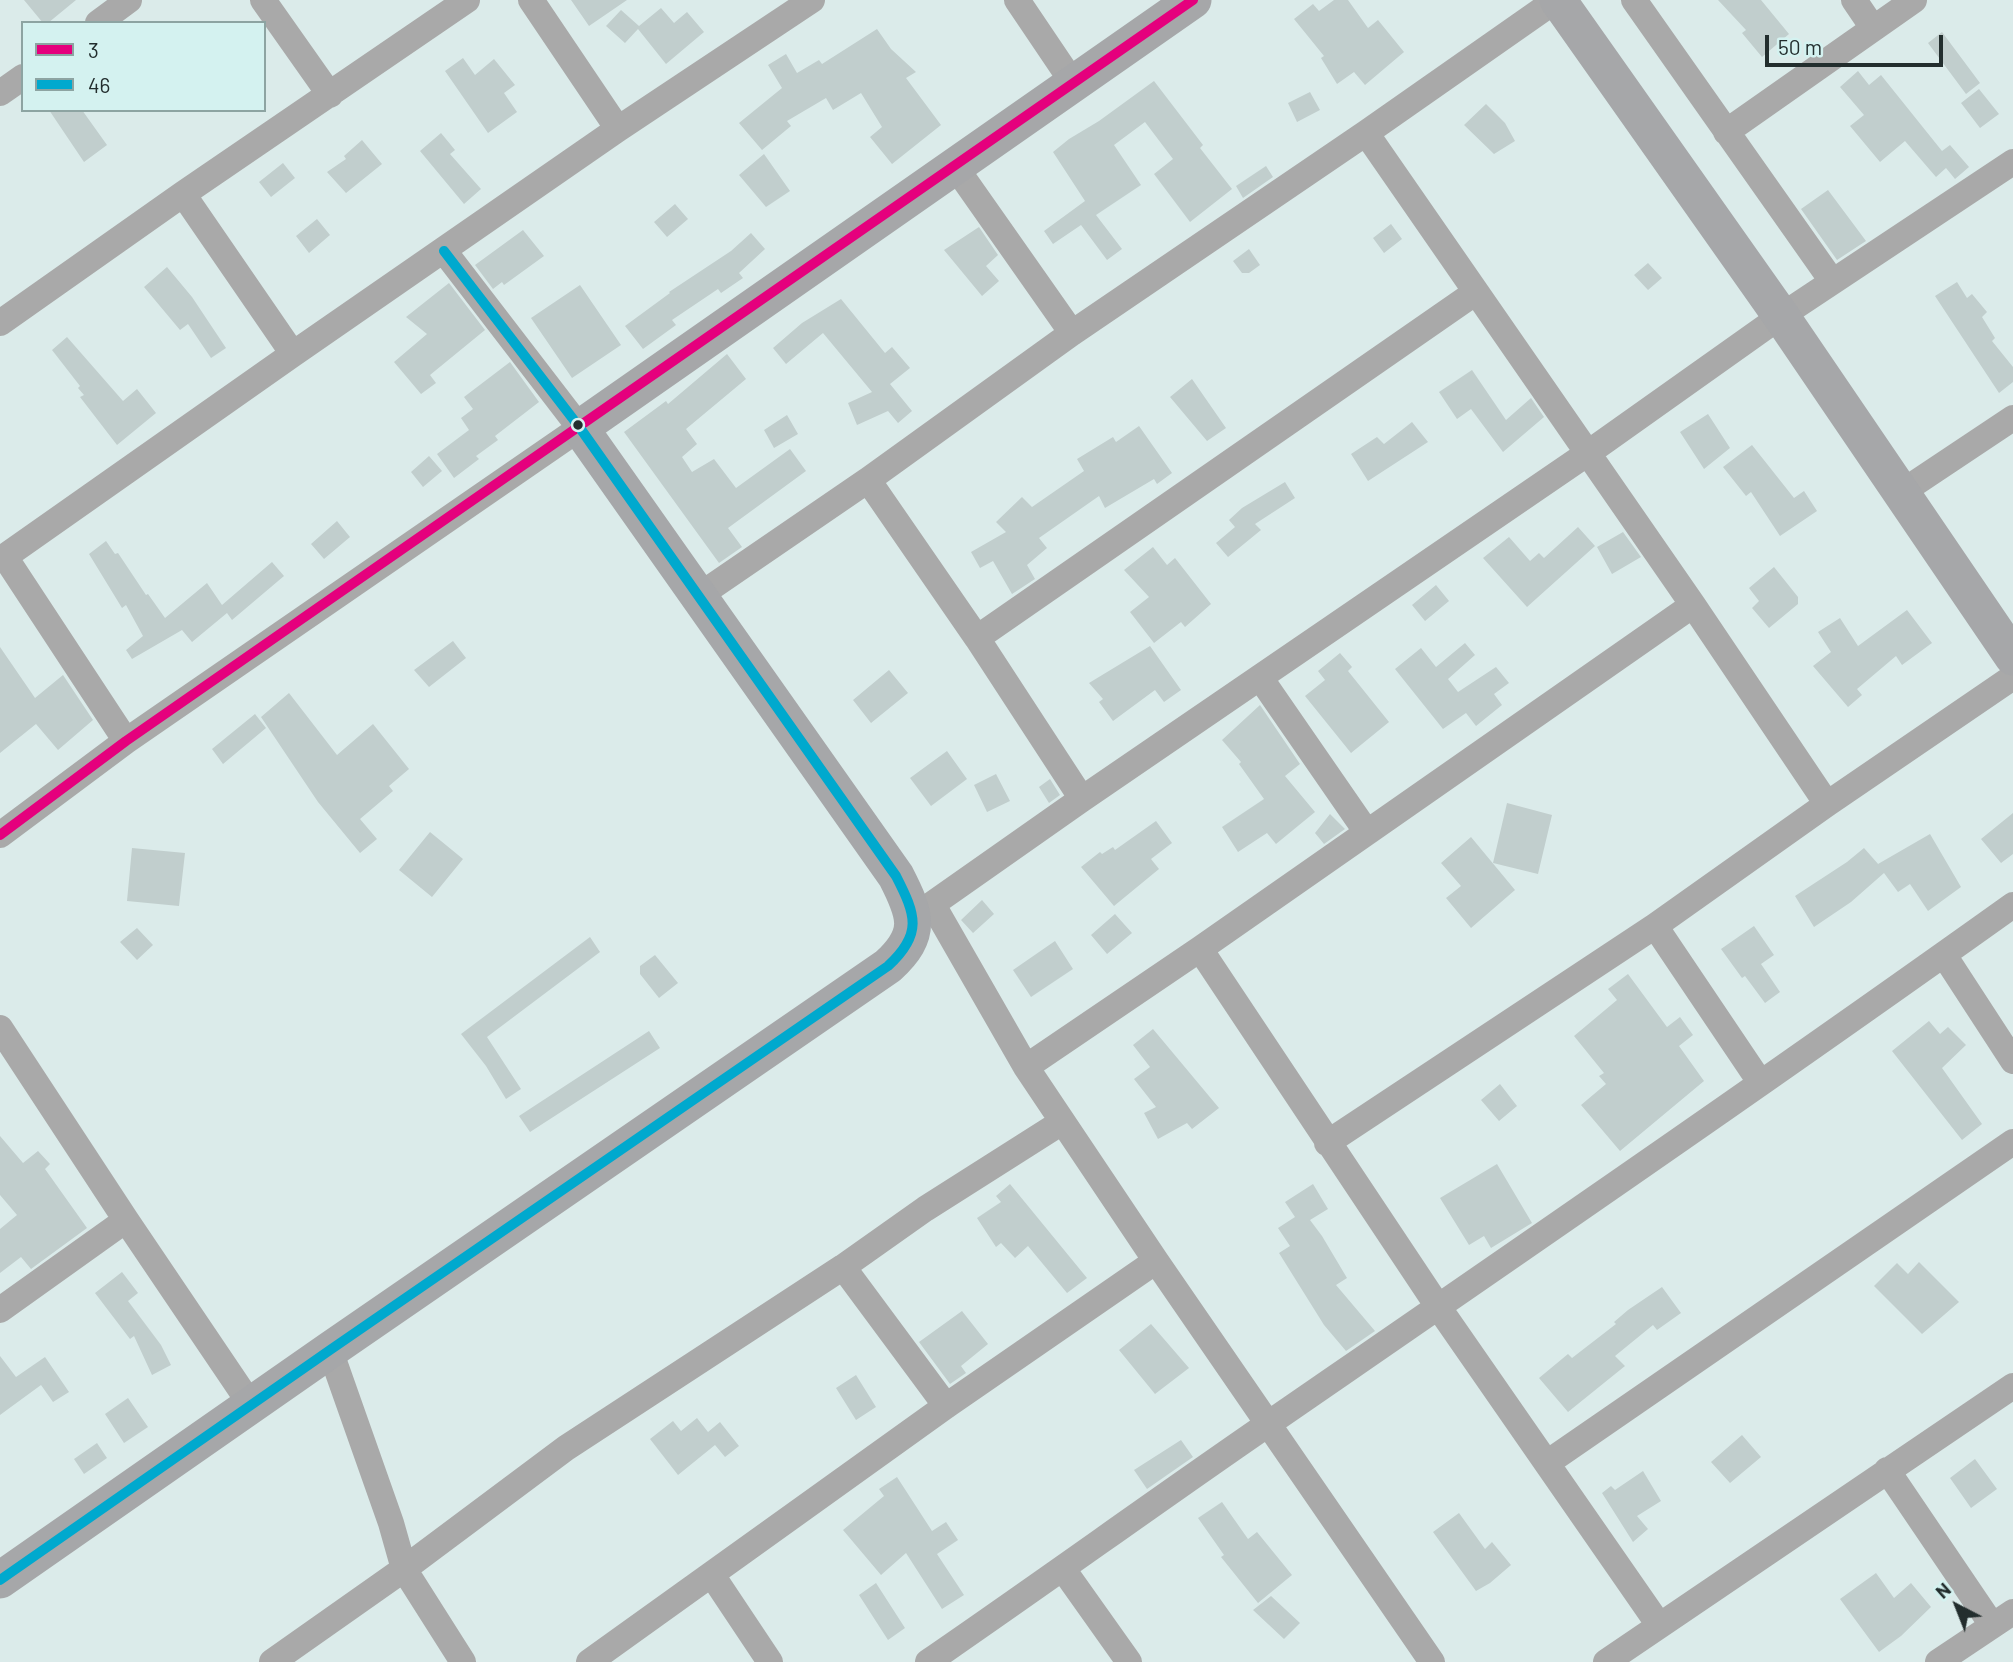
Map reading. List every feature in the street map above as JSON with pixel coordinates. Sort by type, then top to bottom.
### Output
[{"type":"street","points":[[101,21],[129,0]]},
{"type":"street","points":[[263,0],[330,95]]},
{"type":"street","points":[[0,323],[467,0]]},
{"type":"street","points":[[531,0],[618,129]]},
{"type":"street","points":[[126,741],[2,558],[618,129],[812,0]]},
{"type":"street","points":[[1017,0],[1073,83]]},
{"type":"street","points":[[0,835],[126,741],[1193,0]]},
{"type":"street","points":[[700,595],[867,480],[1072,333],[1557,0],[1781,316],[2011,654],[1827,804],[1655,926],[1327,1143]]},
{"type":"street","points":[[1634,0],[1832,281]]},
{"type":"street","points":[[1854,0],[1874,29]]},
{"type":"street","points":[[1726,132],[1914,0]]},
{"type":"street","points":[[0,93],[21,78]]},
{"type":"street","points":[[1366,133],[1693,605],[1827,804]]},
{"type":"street","points":[[0,1580],[888,966],[902,953],[923,911],[1588,453],[1781,316],[2013,162]]},
{"type":"street","points":[[954,164],[1072,333]]},
{"type":"street","points":[[183,194],[293,354]]},
{"type":"street","points":[[444,251],[580,428],[923,911],[1156,1261],[1432,1662]]},
{"type":"street","points":[[977,638],[1476,292]]},
{"type":"street","points":[[1902,492],[2013,418]]},
{"type":"street","points":[[867,480],[977,638],[1082,799]]},
{"type":"street","points":[[1026,1067],[1693,605]]},
{"type":"street","points":[[1261,679],[1366,831]]},
{"type":"street","points":[[928,1662],[2013,905]]},
{"type":"street","points":[[1655,926],[1760,1082]]},
{"type":"street","points":[[1200,949],[1439,1308],[1659,1625]]},
{"type":"street","points":[[1944,955],[2013,1061]]},
{"type":"street","points":[[0,1028],[251,1405]]},
{"type":"street","points":[[272,1662],[404,1569],[566,1448],[843,1267],[925,1209],[1062,1122]]},
{"type":"street","points":[[1547,1463],[2013,1142]]},
{"type":"street","points":[[0,1310],[126,1220]]},
{"type":"street","points":[[589,1662],[946,1406],[1156,1261]]},
{"type":"street","points":[[843,1267],[946,1406]]},
{"type":"street","points":[[330,1350],[391,1523],[404,1569],[463,1662]]},
{"type":"street","points":[[1606,1662],[2013,1386]]},
{"type":"street","points":[[1887,1470],[2002,1619],[1938,1662]]},
{"type":"street","points":[[1063,1569],[1129,1662]]},
{"type":"street","points":[[712,1575],[770,1662]]},
{"type":"building","points":[[24,0],[76,0],[50,21],[41,21]]},
{"type":"building","points":[[571,0],[627,0],[589,26]]},
{"type":"building","points":[[1334,0],[1348,0],[1368,28],[1378,20],[1404,52],[1365,85],[1354,72],[1337,84],[1321,58],[1324,56],[1294,19],[1313,4],[1319,11]]},
{"type":"building","points":[[1718,0],[1761,0],[1789,34],[1762,57],[1742,33],[1746,30]]},
{"type":"building","points":[[661,8],[674,23],[687,12],[704,32],[666,64],[638,29],[625,43],[606,26],[621,10],[639,26]]},
{"type":"building","points":[[877,29],[891,49],[916,72],[906,78],[941,125],[892,164],[870,137],[882,127],[861,93],[833,110],[826,98],[787,121],[791,126],[762,150],[739,123],[782,88],[768,65],[786,54],[797,73],[819,60],[822,64]]},
{"type":"building","points":[[1942,32],[1980,83],[1966,94],[1928,43]]},
{"type":"building","points":[[463,58],[475,75],[494,59],[515,85],[504,93],[517,112],[488,133],[445,71]]},
{"type":"building","points":[[1858,71],[1869,85],[1881,75],[1942,151],[1950,145],[1969,167],[1955,179],[1946,168],[1936,177],[1905,141],[1880,162],[1850,126],[1864,115],[1840,87]]},
{"type":"building","points":[[1154,81],[1203,145],[1200,148],[1232,189],[1190,222],[1154,174],[1173,159],[1145,122],[1114,145],[1141,185],[1096,215],[1122,249],[1107,260],[1081,225],[1053,244],[1044,231],[1085,201],[1053,152]]},
{"type":"building","points":[[1979,89],[1999,114],[1980,128],[1961,103]]},
{"type":"building","points":[[1310,92],[1320,110],[1297,122],[1288,103]]},
{"type":"building","points":[[1486,104],[1505,123],[1515,141],[1494,154],[1464,125]]},
{"type":"building","points":[[50,112],[83,112],[107,145],[84,162]]},
{"type":"building","points":[[441,133],[455,150],[450,154],[481,189],[464,204],[420,151]]},
{"type":"building","points":[[362,140],[382,164],[346,193],[327,172],[346,159],[344,156]]},
{"type":"building","points":[[764,154],[790,191],[766,207],[739,175]]},
{"type":"building","points":[[283,163],[295,178],[271,197],[259,182]]},
{"type":"building","points":[[1266,166],[1273,177],[1243,198],[1236,186]]},
{"type":"building","points":[[1828,190],[1866,241],[1837,260],[1801,209]]},
{"type":"building","points":[[675,204],[688,219],[667,237],[654,222]]},
{"type":"building","points":[[317,219],[330,235],[309,253],[296,236]]},
{"type":"building","points":[[1391,224],[1402,239],[1384,253],[1373,238]]},
{"type":"building","points":[[979,227],[998,255],[986,266],[999,281],[982,296],[944,250]]},
{"type":"building","points":[[523,230],[544,256],[504,285],[502,282],[493,289],[475,265]]},
{"type":"building","points":[[751,233],[765,249],[739,273],[743,278],[721,293],[718,289],[672,320],[676,325],[643,349],[625,326],[669,292],[731,251]]},
{"type":"building","points":[[1249,249],[1260,265],[1249,273],[1242,273],[1233,261]]},
{"type":"building","points":[[1648,263],[1662,278],[1648,290],[1634,275]]},
{"type":"building","points":[[167,267],[192,297],[226,348],[211,358],[188,324],[180,330],[144,287]]},
{"type":"building","points":[[1957,282],[1967,298],[1972,294],[1987,312],[1982,317],[1995,338],[1992,341],[2013,367],[2013,382],[1999,393],[1935,296]]},
{"type":"building","points":[[449,283],[485,330],[430,375],[436,383],[421,394],[394,362],[427,334],[406,317]]},
{"type":"building","points":[[580,285],[621,345],[572,378],[531,318]]},
{"type":"building","points":[[841,299],[885,353],[892,347],[910,368],[890,384],[912,411],[898,423],[888,411],[857,425],[848,403],[872,392],[823,333],[786,364],[773,348],[802,323]]},
{"type":"building","points":[[67,337],[123,401],[137,389],[156,413],[117,445],[80,397],[84,395],[78,388],[80,386],[52,350]]},
{"type":"building","points":[[727,354],[746,379],[686,429],[697,444],[682,457],[692,472],[714,459],[736,488],[790,449],[806,471],[728,528],[742,547],[719,563],[624,432],[666,401],[668,404]]},
{"type":"building","points":[[510,362],[539,402],[495,436],[498,440],[476,456],[479,459],[454,478],[437,454],[469,430],[461,418],[473,409],[464,397]]},
{"type":"building","points":[[1472,370],[1506,420],[1531,398],[1544,417],[1503,452],[1471,409],[1457,419],[1439,392]]},
{"type":"building","points":[[1192,379],[1226,428],[1207,441],[1170,397]]},
{"type":"building","points":[[1708,414],[1730,448],[1704,469],[1680,432]]},
{"type":"building","points":[[787,415],[798,434],[774,448],[764,430]]},
{"type":"building","points":[[1412,422],[1428,442],[1368,481],[1351,454],[1377,437],[1384,444]]},
{"type":"building","points":[[1139,426],[1172,473],[1157,484],[1154,479],[1105,508],[1099,496],[1039,538],[1047,548],[1027,565],[1035,579],[1012,594],[993,561],[980,568],[971,552],[1006,532],[996,522],[1022,497],[1032,507],[1084,471],[1077,459],[1113,437],[1116,442]]},
{"type":"building","points":[[1752,445],[1794,498],[1804,491],[1817,511],[1780,536],[1751,492],[1746,496],[1723,467]]},
{"type":"building","points":[[429,456],[442,471],[423,487],[411,472]]},
{"type":"building","points":[[1285,482],[1295,498],[1255,524],[1261,530],[1228,557],[1216,543],[1235,527],[1229,520],[1242,508]]},
{"type":"building","points":[[337,521],[350,537],[324,559],[311,544]]},
{"type":"building","points":[[1578,527],[1595,546],[1527,607],[1483,558],[1509,537],[1530,561],[1539,553],[1544,558]]},
{"type":"building","points":[[1623,532],[1641,557],[1612,574],[1597,547]]},
{"type":"building","points":[[106,541],[115,554],[118,553],[165,618],[207,583],[222,605],[272,562],[284,576],[232,620],[227,613],[192,642],[182,630],[132,659],[126,650],[143,636],[126,605],[122,608],[89,554]]},
{"type":"building","points":[[1153,547],[1167,565],[1175,558],[1211,604],[1185,627],[1181,622],[1154,643],[1130,612],[1149,597],[1124,570]]},
{"type":"building","points":[[1774,567],[1798,597],[1798,604],[1769,628],[1752,608],[1759,601],[1749,588]]},
{"type":"building","points":[[1436,585],[1449,601],[1425,621],[1412,605]]},
{"type":"building","points":[[1907,610],[1932,643],[1902,665],[1896,656],[1857,689],[1862,695],[1848,707],[1813,666],[1831,652],[1818,632],[1840,618],[1858,646]]},
{"type":"building","points":[[453,641],[466,658],[429,687],[414,670]]},
{"type":"building","points":[[1465,643],[1475,655],[1448,679],[1458,692],[1496,667],[1509,683],[1494,694],[1502,705],[1476,726],[1466,713],[1443,729],[1395,669],[1421,648],[1436,667]]},
{"type":"building","points":[[1150,646],[1181,690],[1164,702],[1155,690],[1113,721],[1099,702],[1103,699],[1089,683]]},
{"type":"building","points":[[0,647],[35,698],[63,675],[93,720],[58,750],[36,724],[0,753]]},
{"type":"building","points":[[1340,653],[1352,667],[1348,671],[1389,722],[1351,753],[1305,696],[1325,680],[1318,671]]},
{"type":"building","points":[[889,670],[908,693],[871,723],[853,700]]},
{"type":"building","points":[[289,693],[337,755],[373,724],[409,769],[389,786],[393,791],[360,819],[377,839],[360,853],[318,802],[261,717]]},
{"type":"building","points":[[1260,705],[1300,764],[1285,776],[1315,812],[1276,844],[1267,833],[1238,852],[1222,827],[1264,799],[1239,764],[1241,762],[1222,740]]},
{"type":"building","points":[[255,714],[266,728],[223,764],[212,749]]},
{"type":"building","points":[[947,751],[967,779],[931,806],[910,778]]},
{"type":"building","points":[[996,774],[1010,801],[987,812],[974,785]]},
{"type":"building","points":[[1050,779],[1060,795],[1049,803],[1039,787]]},
{"type":"building","points":[[1507,803],[1552,815],[1538,874],[1493,863]]},
{"type":"building","points":[[2013,813],[2013,854],[2001,863],[1981,839]]},
{"type":"building","points":[[1330,814],[1345,829],[1324,844],[1315,833]]},
{"type":"building","points":[[1156,821],[1172,843],[1151,859],[1159,869],[1114,906],[1081,867],[1100,852],[1102,854],[1113,847],[1115,850]]},
{"type":"building","points":[[430,832],[463,859],[432,897],[399,870]]},
{"type":"building","points":[[1930,834],[1961,887],[1928,911],[1910,884],[1898,892],[1884,873],[1851,902],[1814,927],[1795,896],[1864,848],[1878,864]]},
{"type":"building","points":[[1471,837],[1515,890],[1471,928],[1446,898],[1461,886],[1441,863]]},
{"type":"building","points":[[132,848],[185,853],[179,906],[127,901]]},
{"type":"building","points":[[982,900],[994,914],[973,933],[961,920]]},
{"type":"building","points":[[1115,914],[1132,933],[1107,954],[1091,935]]},
{"type":"building","points":[[1754,926],[1774,955],[1761,964],[1780,992],[1765,1003],[1721,949]]},
{"type":"building","points":[[137,928],[153,945],[137,960],[120,942]]},
{"type":"building","points":[[590,937],[600,952],[487,1037],[521,1089],[506,1099],[486,1066],[461,1034]]},
{"type":"building","points":[[1055,941],[1073,969],[1031,997],[1013,970]]},
{"type":"building","points":[[655,955],[678,983],[659,998],[640,974],[640,966]]},
{"type":"building","points":[[1628,974],[1667,1027],[1680,1017],[1693,1035],[1679,1046],[1704,1081],[1620,1151],[1581,1105],[1606,1084],[1599,1076],[1604,1073],[1574,1036],[1617,1000],[1608,989]]},
{"type":"building","points":[[1929,1021],[1940,1034],[1948,1027],[1966,1045],[1942,1068],[1982,1124],[1962,1140],[1892,1051]]},
{"type":"building","points":[[1153,1029],[1219,1108],[1192,1129],[1187,1123],[1158,1139],[1144,1113],[1156,1107],[1134,1079],[1150,1067],[1133,1045]]},
{"type":"building","points":[[649,1031],[660,1048],[530,1132],[519,1116]]},
{"type":"building","points":[[1500,1084],[1517,1106],[1499,1121],[1481,1100]]},
{"type":"building","points":[[0,1136],[23,1163],[38,1151],[50,1164],[45,1169],[87,1228],[31,1269],[21,1257],[0,1273],[0,1229],[17,1215],[0,1195]]},
{"type":"building","points":[[1497,1164],[1532,1223],[1491,1248],[1484,1236],[1469,1245],[1440,1198]]},
{"type":"building","points":[[1010,1184],[1087,1278],[1067,1293],[1028,1246],[1015,1258],[1001,1243],[996,1247],[977,1218],[1001,1202],[996,1196]]},
{"type":"building","points":[[1313,1184],[1328,1209],[1310,1220],[1347,1278],[1336,1285],[1375,1331],[1346,1351],[1324,1325],[1279,1253],[1290,1246],[1278,1228],[1295,1217],[1285,1202]]},
{"type":"building","points":[[1919,1262],[1959,1302],[1922,1334],[1874,1286],[1897,1263],[1908,1274]]},
{"type":"building","points":[[122,1272],[138,1293],[128,1301],[161,1345],[171,1365],[152,1375],[134,1336],[130,1339],[95,1293]]},
{"type":"building","points":[[1662,1287],[1681,1313],[1657,1330],[1653,1325],[1615,1356],[1625,1366],[1568,1412],[1539,1378],[1568,1354],[1572,1358],[1616,1324],[1614,1322],[1628,1310]]},
{"type":"building","points":[[962,1311],[988,1344],[961,1366],[966,1373],[950,1384],[919,1342]]},
{"type":"building","points":[[1151,1324],[1189,1368],[1155,1394],[1119,1350]]},
{"type":"building","points":[[0,1356],[16,1377],[45,1357],[69,1392],[53,1402],[41,1385],[0,1415]]},
{"type":"building","points":[[856,1375],[876,1407],[856,1420],[836,1388]]},
{"type":"building","points":[[128,1398],[148,1427],[124,1443],[105,1414]]},
{"type":"building","points":[[697,1418],[708,1432],[720,1422],[739,1446],[725,1457],[715,1445],[678,1475],[650,1439],[673,1421],[681,1431]]},
{"type":"building","points":[[1742,1435],[1761,1457],[1730,1483],[1711,1462]]},
{"type":"building","points":[[1181,1440],[1193,1457],[1147,1489],[1134,1470]]},
{"type":"building","points":[[97,1443],[107,1458],[84,1474],[74,1459]]},
{"type":"building","points":[[1975,1459],[1997,1489],[1971,1508],[1950,1478]]},
{"type":"building","points":[[1643,1471],[1661,1501],[1637,1516],[1648,1529],[1633,1542],[1602,1493],[1611,1486],[1615,1490]]},
{"type":"building","points":[[897,1477],[932,1531],[946,1522],[958,1540],[937,1554],[964,1595],[942,1609],[906,1553],[881,1575],[843,1530],[884,1496],[879,1489]]},
{"type":"building","points":[[1222,1502],[1248,1539],[1257,1532],[1292,1575],[1258,1603],[1221,1557],[1224,1555],[1198,1518]]},
{"type":"building","points":[[1459,1513],[1485,1549],[1492,1542],[1511,1565],[1476,1591],[1433,1532]]},
{"type":"building","points":[[1876,1573],[1894,1598],[1911,1583],[1931,1607],[1901,1636],[1879,1652],[1840,1599]]},
{"type":"building","points":[[876,1583],[905,1628],[888,1640],[859,1595]]},
{"type":"building","points":[[1271,1596],[1300,1623],[1284,1639],[1253,1610]]},
{"type":"transit line","name":"3","points":[[0,835],[126,741],[1193,0]]},
{"type":"transit line","name":"46","points":[[0,1580],[888,966],[907,944],[911,934],[911,913],[896,876],[580,428],[444,251]]}]
